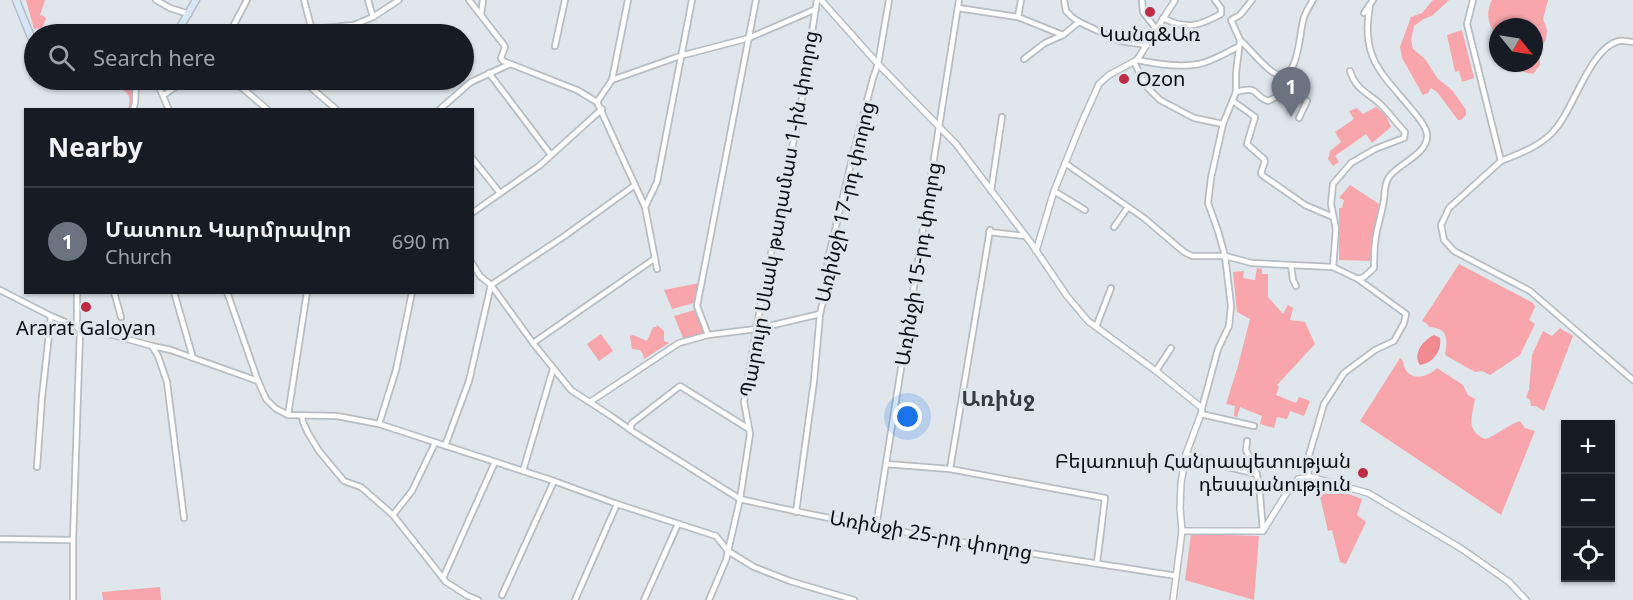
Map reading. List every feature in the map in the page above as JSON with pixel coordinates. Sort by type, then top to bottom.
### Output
[{"type":"main road","points":[[16,0],[26,24]]},
{"type":"main road","points":[[182,24],[196,0]]},
{"type":"street","points":[[156,0],[170,8],[189,14]]},
{"type":"street","points":[[234,24],[247,0]]},
{"type":"street","points":[[303,0],[310,24]]},
{"type":"street","points":[[368,0],[372,17]]},
{"type":"street","points":[[356,24],[399,0]]},
{"type":"street","points":[[469,0],[504,45],[501,60],[577,90],[597,102],[645,207],[657,269]]},
{"type":"street","points":[[481,15],[483,0]]},
{"type":"street","points":[[555,46],[565,0]]},
{"type":"street","points":[[597,102],[612,80],[628,0]]},
{"type":"street","points":[[645,207],[657,182],[692,0]]},
{"type":"street","points":[[708,335],[697,306],[756,0]]},
{"type":"street","points":[[819,0],[956,144],[1067,296],[1088,321],[1156,371],[1201,411],[1254,426]]},
{"type":"street","name":"Պարույր Սևակ թաղամաս 1-ին փողոց","points":[[740,499],[750,434],[744,402],[819,0]]},
{"type":"street","name":"Առինջի 17-րդ փողոց","points":[[795,512],[814,381],[819,314],[825,293],[828,258],[867,99],[878,64],[889,0]]},
{"type":"street","name":"Առինջի 15-րդ փողոց","points":[[876,527],[959,0]]},
{"type":"street","points":[[1018,17],[1021,0]]},
{"type":"street","points":[[1064,0],[1066,10],[1079,22],[1120,41],[1147,45]]},
{"type":"street","points":[[1142,0],[1143,12],[1156,29]]},
{"type":"street","points":[[1036,251],[1054,191],[1099,84],[1109,75],[1135,61],[1175,0]]},
{"type":"street","points":[[1163,18],[1175,24],[1196,26],[1221,14],[1221,8],[1215,0]]},
{"type":"street","points":[[1252,0],[1240,15],[1231,20],[1240,40],[1270,71],[1277,74],[1290,72],[1296,62],[1303,18],[1313,0]]},
{"type":"street","points":[[1473,0],[1467,24],[1501,161]]},
{"type":"street","points":[[1364,13],[1372,3]]},
{"type":"street","points":[[1358,279],[1374,268],[1375,238],[1386,182],[1407,160],[1423,150],[1427,141],[1427,133],[1413,111],[1386,81],[1370,49],[1366,36],[1372,3]]},
{"type":"street","points":[[958,8],[1018,17],[1063,35]]},
{"type":"street","points":[[612,80],[680,56],[749,38],[816,9]]},
{"type":"street","points":[[1024,59],[1045,43],[1063,35],[1079,22]]},
{"type":"street","points":[[1173,600],[1182,531],[1181,483],[1186,453],[1201,411],[1218,349],[1228,326],[1231,306],[1225,256],[1208,203],[1223,124],[1236,92],[1240,40]]},
{"type":"street","points":[[1633,42],[1619,41],[1604,49],[1582,81],[1557,128],[1542,142],[1501,161],[1449,208],[1441,225],[1444,240],[1454,251],[1530,291],[1633,380]]},
{"type":"street","points":[[1135,61],[1186,66],[1215,58],[1238,47]]},
{"type":"street","points":[[1135,61],[1146,86],[1160,100],[1194,118],[1223,124]]},
{"type":"street","points":[[474,80],[510,64]]},
{"type":"street","points":[[1333,267],[1336,230],[1331,204],[1333,184],[1351,163],[1375,148],[1404,138],[1405,132],[1379,103],[1364,93],[1354,82],[1350,71]]},
{"type":"street","points":[[489,73],[551,155]]},
{"type":"street","points":[[134,108],[136,90]]},
{"type":"street","points":[[161,90],[168,108]]},
{"type":"street","points":[[164,96],[172,90]]},
{"type":"street","points":[[245,90],[266,108]]},
{"type":"street","points":[[314,90],[336,108]]},
{"type":"street","points":[[441,108],[461,90]]},
{"type":"street","points":[[1236,92],[1256,91],[1268,101],[1284,93],[1295,94],[1307,101],[1299,118]]},
{"type":"street","points":[[1233,101],[1254,117],[1247,144],[1265,161],[1262,175],[1305,205],[1333,217]]},
{"type":"street","points":[[474,212],[539,166],[602,110]]},
{"type":"street","points":[[991,191],[1002,117]]},
{"type":"street","points":[[474,161],[500,194]]},
{"type":"street","points":[[1065,163],[1144,218],[1184,252],[1192,256],[1225,256],[1252,263],[1333,267],[1358,279],[1406,314],[1404,323],[1394,341],[1375,350],[1344,373],[1324,404],[1309,454],[1308,477]]},
{"type":"street","points":[[445,446],[469,381],[491,285],[635,185]]},
{"type":"street","points":[[1054,191],[1085,210]]},
{"type":"street","points":[[1114,227],[1128,207]]},
{"type":"street","points":[[950,469],[989,231],[1025,236]]},
{"type":"street","points":[[533,343],[654,259]]},
{"type":"street","name":"Առինջի 25-րդ փողոց","points":[[474,266],[480,276],[491,285],[571,390],[634,433],[740,499],[876,527],[1176,576]]},
{"type":"street","points":[[1291,266],[1296,286]]},
{"type":"street","points":[[1096,327],[1111,288]]},
{"type":"street","points":[[0,290],[78,329],[113,335],[171,350],[258,381]]},
{"type":"street","points":[[73,600],[77,294]]},
{"type":"street","points":[[115,294],[121,317]]},
{"type":"street","points":[[175,294],[193,358]]},
{"type":"street","points":[[228,294],[266,399],[275,408],[288,415],[337,416],[379,424],[554,481],[716,536],[728,551],[754,567],[790,581],[854,600]]},
{"type":"street","points":[[288,415],[307,294]]},
{"type":"street","points":[[379,424],[396,370],[412,294]]},
{"type":"street","points":[[590,402],[679,343],[708,335],[756,329],[819,314]]},
{"type":"street","points":[[37,467],[51,316]]},
{"type":"street","points":[[152,346],[167,382],[184,518]]},
{"type":"street","points":[[1156,371],[1172,348]]},
{"type":"street","points":[[523,471],[553,369]]},
{"type":"street","points":[[631,429],[631,424],[680,386],[749,429]]},
{"type":"street","points":[[302,416],[308,433],[319,451],[344,481],[361,487],[393,515],[446,582],[466,598],[478,600]]},
{"type":"street","points":[[1247,441],[1246,450],[1259,483],[1263,531]]},
{"type":"street","points":[[393,515],[412,491],[435,443]]},
{"type":"street","points":[[1186,453],[1257,474]]},
{"type":"street","points":[[442,578],[495,462]]},
{"type":"street","points":[[886,464],[950,469],[1105,498],[1097,563]]},
{"type":"street","points":[[1263,531],[1298,479],[1311,477],[1368,493],[1462,549],[1509,582],[1526,600]]},
{"type":"street","points":[[502,596],[554,481]]},
{"type":"street","points":[[709,600],[726,560],[740,499]]},
{"type":"street","points":[[575,600],[617,504]]},
{"type":"street","points":[[644,600],[678,524]]},
{"type":"street","points":[[1182,531],[1263,531]]},
{"type":"street","points":[[0,539],[73,540]]},
{"type":"street","points":[[826,600],[828,592]]},
{"type":"shaded area","points":[[26,0],[45,0],[40,15],[46,19],[44,24],[33,24]]},
{"type":"shaded area","points":[[1433,0],[1449,0],[1433,15],[1414,26],[1411,40],[1413,49],[1425,59],[1438,79],[1452,90],[1466,110],[1466,115],[1461,120],[1458,120],[1437,92],[1431,88],[1423,95],[1402,58],[1400,47],[1411,17],[1422,13]]},
{"type":"shaded area","points":[[1492,0],[1548,0],[1543,19],[1489,18]]},
{"type":"shaded area","points":[[1543,19],[1547,30],[1543,45]]},
{"type":"shaded area","points":[[1462,30],[1474,78],[1462,82],[1459,71],[1455,72],[1447,35]]},
{"type":"shaded area","points":[[123,90],[133,90],[130,108],[128,108],[127,94]]},
{"type":"shaded area","points":[[1376,107],[1386,115],[1391,127],[1372,143],[1366,134],[1335,156],[1339,162],[1333,166],[1328,159],[1330,151],[1341,142],[1335,132],[1354,119],[1349,111],[1357,108],[1363,114]]},
{"type":"shaded area","points":[[1350,185],[1379,204],[1373,261],[1339,260],[1339,208],[1342,208],[1344,200],[1339,198]]},
{"type":"shaded area","points":[[1459,264],[1533,303],[1535,307],[1529,320],[1535,324],[1520,355],[1490,375],[1482,371],[1475,372],[1445,355],[1446,339],[1443,332],[1429,327],[1422,321]]},
{"type":"shaded area","points":[[1257,268],[1262,269],[1262,274],[1268,274],[1268,297],[1283,314],[1288,305],[1293,308],[1290,320],[1305,322],[1315,344],[1277,385],[1279,387],[1276,395],[1296,403],[1299,397],[1310,401],[1304,416],[1290,411],[1287,419],[1277,417],[1274,428],[1260,424],[1262,416],[1240,407],[1237,417],[1234,416],[1235,406],[1226,404],[1250,319],[1237,312],[1233,272],[1244,271],[1243,278],[1255,280]]},
{"type":"shaded area","points":[[699,283],[694,303],[672,309],[664,290]]},
{"type":"shaded area","points":[[695,310],[705,333],[684,340],[674,316]]},
{"type":"shaded area","points":[[657,325],[664,331],[664,341],[669,343],[644,359],[640,350],[632,349],[630,336],[633,335],[647,341],[653,327]]},
{"type":"shaded area","points":[[1560,328],[1573,336],[1544,411],[1531,406],[1530,400],[1526,397],[1529,390],[1532,355],[1543,331],[1552,336]]},
{"type":"shaded area","points":[[601,334],[613,351],[599,361],[587,344]]},
{"type":"shaded area","points":[[1434,335],[1440,338],[1438,352],[1429,362],[1420,365],[1418,352],[1426,340]]},
{"type":"shaded area","points":[[1400,358],[1411,375],[1427,375],[1437,368],[1463,385],[1468,395],[1475,399],[1472,427],[1485,439],[1520,421],[1525,428],[1535,431],[1501,515],[1360,421]]},
{"type":"shaded area","points":[[1328,486],[1362,499],[1357,515],[1366,522],[1346,564],[1340,562],[1332,530],[1328,531],[1318,488],[1327,491]]},
{"type":"shaded area","points":[[1191,534],[1259,536],[1254,600],[1185,580]]},
{"type":"shaded area","points":[[160,587],[161,600],[103,600],[102,592]]},
{"type":"place","name":"Կանգ&Առ","points":[[1150,12]]},
{"type":"place","name":"Ozon","points":[[1124,79]]},
{"type":"place","name":"Մատուռ Կարմրավոր","points":[[1291,117]]},
{"type":"place","name":"Ararat Galoyan","points":[[86,307]]},
{"type":"place","name":"Բելառուսի Հանրապետության դեսպանություն","points":[[1363,473]]},
{"type":"district","name":"Առինջ","points":[[998,398]]}]
